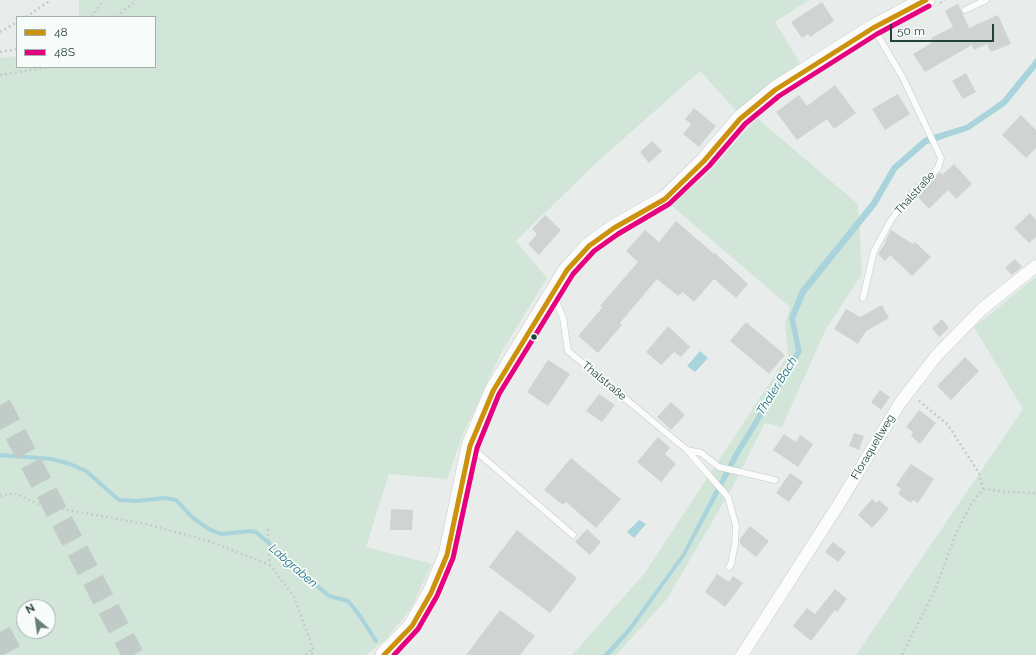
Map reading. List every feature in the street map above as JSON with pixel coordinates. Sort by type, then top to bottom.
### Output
[{"type":"main road","points":[[384,655],[412,626],[431,593],[447,555],[470,446],[493,390],[567,270],[590,246],[614,228],[665,199],[704,161],[740,119],[774,90],[873,28],[933,2]]},
{"type":"street","name":"Floraquellweg","points":[[742,655],[837,507],[908,392],[937,355],[982,309],[1036,266]]},
{"type":"lane","points":[[965,10],[986,0]]},
{"type":"lane","name":"Thalstraße","points":[[863,298],[874,251],[891,220],[915,190],[938,168],[941,158],[903,78],[873,28]]},
{"type":"lane","name":"Thalstraße","points":[[553,292],[563,318],[568,351],[687,450],[703,469],[715,480],[728,497],[736,526],[735,544],[729,567]]},
{"type":"lane","points":[[470,446],[573,535]]},
{"type":"lane","name":"Thalstraße","points":[[687,450],[701,454],[719,467],[776,480]]},
{"type":"lane","points":[[703,469],[711,461]]},
{"type":"path","points":[[27,16],[50,0]]},
{"type":"path","points":[[93,16],[102,0]]},
{"type":"path","points":[[118,16],[136,0]]},
{"type":"path","points":[[933,2],[945,0]]},
{"type":"path","points":[[0,32],[16,23]]},
{"type":"path","points":[[0,52],[16,49]]},
{"type":"path","points":[[0,75],[43,68]]},
{"type":"path","points":[[908,392],[948,425],[979,473],[983,489]]},
{"type":"path","points":[[983,489],[1036,493]]},
{"type":"path","points":[[902,655],[935,590],[955,536],[971,504],[983,489]]},
{"type":"path","points":[[0,496],[14,493],[40,505],[146,524],[208,541],[270,566],[294,597],[313,648],[312,655]]},
{"type":"path","points":[[268,529],[270,566]]},
{"type":"path","points":[[306,655],[313,648]]},
{"type":"green space","points":[[79,0],[809,0],[775,22],[800,63],[767,85],[738,113],[700,71],[596,163],[516,241],[547,278],[501,353],[463,434],[447,479],[389,474],[366,547],[432,564],[410,610],[385,640],[366,655],[0,655],[0,58],[16,56],[16,68],[156,68],[156,16],[79,16]]},
{"type":"green space","points":[[757,118],[858,204],[862,274],[826,329],[782,427],[765,423],[733,486],[667,599],[616,655],[572,655],[644,574],[788,355],[785,325],[790,307],[671,205],[706,175]]},
{"type":"green space","points":[[1036,277],[1036,655],[856,655],[1023,409],[974,327]]},
{"type":"water","name":"Thaler Bach","points":[[1036,58],[1036,68],[1006,105],[969,130],[927,144],[897,170],[877,205],[806,293],[795,319],[802,352],[740,454],[685,556],[631,631],[610,655],[603,655],[628,628],[682,554],[734,453],[796,351],[789,318],[800,290],[871,202],[892,166],[924,138],[966,125],[1002,100]]},
{"type":"water","points":[[700,351],[708,358],[695,372],[687,366]]},
{"type":"water","points":[[639,520],[646,524],[634,538],[627,532]]},
{"type":"building","points":[[822,2],[834,21],[810,37],[808,34],[802,38],[791,22]]},
{"type":"building","points":[[958,4],[969,28],[998,15],[1011,44],[991,52],[987,44],[974,50],[972,45],[925,72],[913,54],[933,42],[931,38],[953,27],[945,11]]},
{"type":"building","points":[[966,73],[976,92],[963,99],[952,81]]},
{"type":"building","points":[[835,85],[856,113],[834,129],[827,119],[797,140],[776,112],[799,95],[807,106]]},
{"type":"building","points":[[898,94],[910,114],[885,130],[872,109]]},
{"type":"building","points":[[694,108],[716,126],[699,147],[683,134],[691,124],[685,119]]},
{"type":"building","points":[[1021,115],[1036,130],[1036,148],[1026,158],[1002,135]]},
{"type":"building","points":[[652,141],[662,151],[649,163],[640,152]]},
{"type":"building","points":[[954,164],[972,184],[956,199],[948,190],[929,209],[916,195],[940,172],[942,175]]},
{"type":"building","points":[[1030,213],[1036,220],[1036,237],[1029,243],[1014,228]]},
{"type":"building","points":[[545,215],[561,230],[539,255],[528,244],[537,234],[532,229]]},
{"type":"building","points":[[676,221],[714,254],[715,253],[748,284],[736,298],[714,279],[694,302],[683,292],[678,296],[657,279],[620,323],[622,325],[598,353],[578,336],[602,308],[600,306],[638,262],[626,251],[645,230],[659,242]]},
{"type":"building","points":[[891,230],[913,244],[915,242],[931,257],[912,276],[890,255],[885,261],[878,254],[886,242],[885,241]]},
{"type":"building","points":[[1015,259],[1022,267],[1012,275],[1005,268]]},
{"type":"building","points":[[882,305],[889,318],[866,331],[858,344],[834,329],[846,309],[860,317]]},
{"type":"building","points":[[942,319],[949,328],[939,337],[932,328]]},
{"type":"building","points":[[746,322],[785,355],[769,374],[730,341]]},
{"type":"building","points":[[668,326],[690,347],[681,357],[674,352],[661,365],[646,352]]},
{"type":"building","points":[[965,357],[979,371],[951,400],[937,386]]},
{"type":"building","points":[[548,360],[570,374],[548,406],[527,392]]},
{"type":"building","points":[[880,390],[890,397],[881,410],[871,402]]},
{"type":"building","points":[[599,394],[615,405],[602,422],[586,411]]},
{"type":"building","points":[[671,402],[685,415],[671,430],[657,417]]},
{"type":"building","points":[[919,410],[936,423],[920,444],[911,436],[913,432],[906,427]]},
{"type":"building","points":[[854,433],[864,436],[859,450],[849,446]]},
{"type":"building","points":[[784,434],[796,442],[800,435],[813,444],[798,467],[773,450]]},
{"type":"building","points":[[658,437],[670,448],[665,454],[676,464],[661,482],[637,462]]},
{"type":"building","points":[[571,458],[621,499],[596,528],[566,502],[563,505],[544,490]]},
{"type":"building","points":[[911,464],[934,479],[918,503],[913,500],[911,503],[898,494],[901,489],[896,485]]},
{"type":"building","points":[[790,473],[803,482],[789,502],[776,493]]},
{"type":"building","points":[[872,499],[877,503],[879,500],[889,509],[872,528],[858,515]]},
{"type":"building","points":[[391,509],[413,510],[412,530],[390,530]]},
{"type":"building","points":[[750,526],[769,541],[756,557],[740,544],[740,539]]},
{"type":"building","points":[[587,529],[601,542],[590,555],[575,542]]},
{"type":"building","points":[[517,530],[577,578],[550,613],[489,567]]},
{"type":"building","points":[[833,542],[846,552],[838,562],[825,552]]},
{"type":"building","points":[[717,574],[729,582],[733,576],[743,583],[725,607],[705,592]]},
{"type":"building","points":[[835,589],[847,599],[837,612],[835,610],[811,641],[793,626],[807,608],[815,614]]},
{"type":"building","points":[[500,610],[535,636],[520,655],[466,655]]},
{"type":"waterway","name":"Labgraben","points":[[0,455],[52,459],[70,464],[86,471],[119,500],[136,501],[165,498],[176,500],[193,518],[209,529],[222,534],[250,531],[256,532],[270,544],[283,560],[307,577],[329,596],[348,601],[360,616],[376,641]]},
{"type":"tunnel","points":[[0,405],[133,655]]},
{"type":"tunnel","points":[[0,632],[12,655]]},
{"type":"transit line","name":"48","points":[[384,655],[412,626],[431,593],[447,555],[470,446],[493,391],[567,270],[589,246],[614,228],[665,199],[704,161],[740,119],[775,90],[873,28],[926,0]]},
{"type":"transit line","name":"48S","points":[[394,655],[418,629],[437,596],[453,558],[477,448],[499,394],[573,274],[594,251],[618,234],[669,204],[709,166],[745,124],[779,96],[877,34],[929,6]]}]
